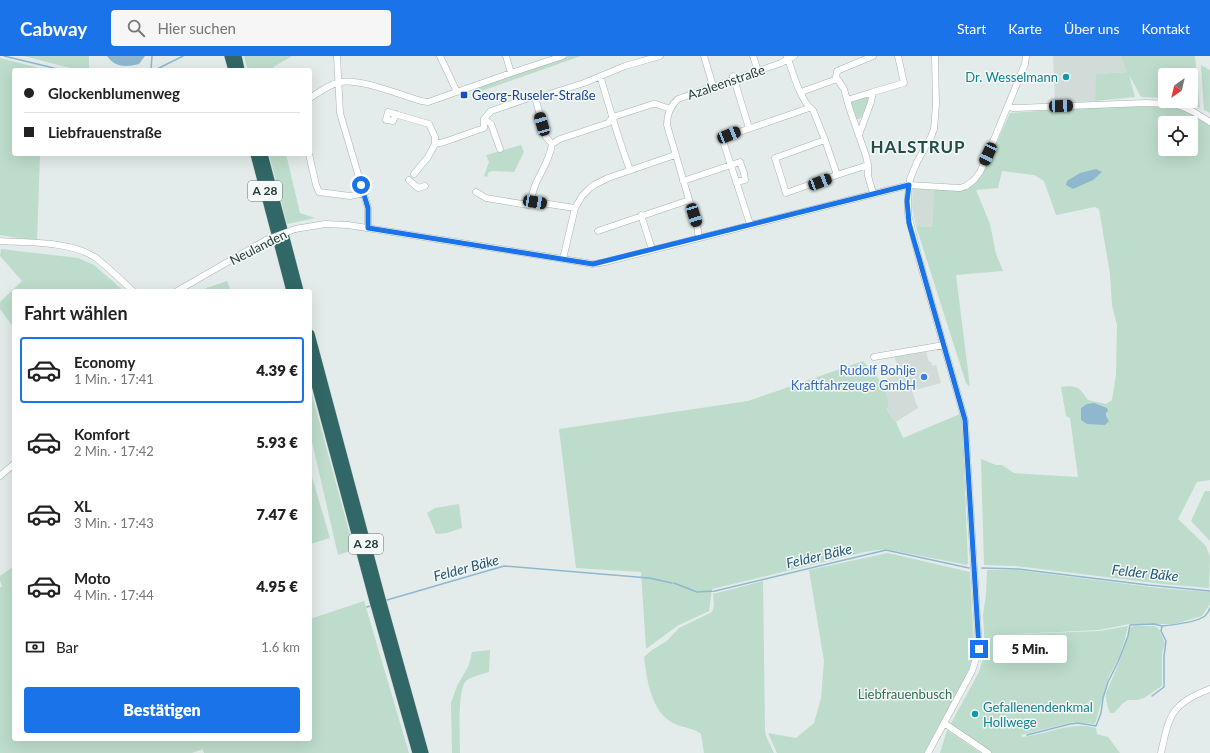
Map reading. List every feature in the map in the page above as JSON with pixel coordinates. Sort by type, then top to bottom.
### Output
[{"type":"highway","points":[[229,56],[232,68]]},
{"type":"highway","points":[[237,56],[240,68]]},
{"type":"highway","name":"A 28","points":[[256,156],[290,289]]},
{"type":"highway","name":"A 28","points":[[264,156],[298,289]]},
{"type":"highway","name":"A 28","points":[[312,341],[424,753]]},
{"type":"highway","name":"A 28","points":[[312,369],[374,601],[417,753]]},
{"type":"street","points":[[337,56],[340,113],[364,194],[369,216],[368,228]]},
{"type":"street","points":[[440,56],[457,92]]},
{"type":"street","points":[[506,56],[511,73]]},
{"type":"street","points":[[312,97],[339,82],[347,82],[369,86],[428,102],[563,56]]},
{"type":"street","points":[[435,144],[484,128],[484,119],[491,111],[534,97],[543,96],[625,66],[660,56]]},
{"type":"street","points":[[704,56],[713,86]]},
{"type":"street","points":[[753,56],[758,71]]},
{"type":"street","points":[[873,56],[836,71],[838,80],[844,89],[866,156],[868,176],[873,193]]},
{"type":"street","points":[[847,100],[904,83],[898,56]]},
{"type":"street","points":[[928,753],[972,671],[979,649],[965,420],[909,223],[907,201],[909,185],[917,162],[934,129],[936,104],[935,56]]},
{"type":"street","name":"Neulanden","points":[[180,289],[278,234],[295,229],[325,224],[368,228],[593,264],[909,185],[960,188],[971,183],[978,176],[983,166],[1025,64],[1026,56]]},
{"type":"street","points":[[790,57],[800,92],[809,108],[813,110],[837,175]]},
{"type":"street","name":"Azaleenstraße","points":[[670,109],[678,99],[733,77],[758,71],[790,57]]},
{"type":"street","points":[[600,76],[613,117],[614,127],[630,170]]},
{"type":"street","points":[[733,77],[749,128]]},
{"type":"street","points":[[800,92],[838,80]]},
{"type":"street","points":[[859,135],[873,92]]},
{"type":"street","points":[[528,204],[551,153],[552,144],[546,137],[534,97]]},
{"type":"street","points":[[1008,106],[1013,108],[1146,103],[1172,104],[1194,112],[1210,122]]},
{"type":"street","points":[[552,144],[560,139],[608,123],[613,117],[653,104],[670,109],[667,118],[667,125],[698,233]]},
{"type":"street","points":[[750,224],[722,138],[809,108]]},
{"type":"street","points":[[396,114],[429,124],[435,137],[435,144],[428,157],[414,174]]},
{"type":"street","points":[[484,119],[491,124],[500,149]]},
{"type":"street","points":[[825,140],[775,158],[786,193],[868,165]]},
{"type":"street","points":[[309,156],[319,192],[350,196],[364,194]]},
{"type":"street","points":[[563,259],[574,208],[582,196],[594,185],[630,170],[675,156]]},
{"type":"street","points":[[683,181],[740,162],[745,180],[736,182]]},
{"type":"street","points":[[409,180],[418,188],[425,186]]},
{"type":"street","points":[[476,192],[486,198],[528,204],[535,202],[574,208]]},
{"type":"street","points":[[598,231],[689,200]]},
{"type":"street","points":[[643,222],[649,220],[651,217],[649,213]]},
{"type":"street","points":[[641,216],[652,249]]},
{"type":"street","points":[[0,241],[57,245],[80,251],[95,258],[131,289]]},
{"type":"street","points":[[874,357],[944,345]]},
{"type":"street","points":[[0,476],[12,466]]},
{"type":"street","points":[[1161,753],[1167,726],[1176,708],[1210,689]]},
{"type":"street","points":[[944,724],[988,753]]},
{"type":"shaded area","points":[[1053,56],[1121,56],[1128,72],[1097,74],[1095,101],[1055,103]]},
{"type":"shaded area","points":[[913,188],[934,190],[932,227],[916,226],[912,207]]},
{"type":"shaded area","points":[[926,352],[929,362],[931,362],[933,366],[936,365],[941,383],[912,391],[918,408],[896,422],[891,417],[887,408],[889,402],[883,384],[880,381],[900,374],[894,355]]},
{"type":"green space","points":[[24,56],[89,56],[89,68],[70,68]]},
{"type":"green space","points":[[244,56],[292,56],[273,68],[247,68]]},
{"type":"green space","points":[[569,56],[581,56],[473,94],[472,89]]},
{"type":"green space","points":[[1121,56],[1195,56],[1196,68],[1158,68],[1158,98],[1141,97],[1129,75],[1135,97],[1095,101],[1096,74],[1127,72]]},
{"type":"green space","points":[[0,58],[39,68],[12,68],[12,156],[40,156],[37,241],[0,235]]},
{"type":"green space","points":[[1201,65],[1210,70],[1210,113],[1204,110]]},
{"type":"green space","points":[[1198,87],[1200,108],[1198,107]]},
{"type":"green space","points":[[867,95],[869,98],[861,118],[855,120],[849,102]]},
{"type":"green space","points":[[1134,105],[1158,106],[1158,108],[1179,108],[1196,116],[1158,116],[1158,156],[1198,156],[1198,117],[1210,125],[1210,480],[1197,482],[1178,519],[1206,546],[1210,557],[1209,588],[1163,584],[1016,566],[984,565],[981,459],[996,465],[1002,465],[1014,473],[1078,477],[1070,418],[1066,416],[1061,387],[1071,386],[1077,388],[1088,400],[1106,404],[1112,400],[1116,375],[1117,325],[1112,305],[1110,274],[1099,209],[1095,207],[1056,215],[1044,181],[1034,175],[1002,171],[998,188],[976,190],[990,224],[996,254],[1003,271],[956,275],[970,387],[966,383],[916,226],[932,227],[934,190],[955,190],[981,175],[1010,113]],"holes":[[[1087,404],[1107,408],[1106,416],[1081,420]]]},
{"type":"green space","points":[[521,145],[524,152],[514,172],[492,171],[488,173],[487,177],[484,176],[489,162],[486,155]]},
{"type":"green space","points":[[270,156],[286,156],[300,213],[315,218],[287,224]]},
{"type":"green space","points":[[1,249],[78,258],[94,265],[122,289],[14,289],[22,281],[0,256]]},
{"type":"green space","points":[[227,281],[230,289],[204,289]]},
{"type":"green space","points":[[12,291],[12,325],[0,309],[0,302]]},
{"type":"green space","points":[[863,361],[883,384],[889,402],[887,409],[891,417],[896,422],[903,438],[960,414],[962,420],[967,565],[886,549],[865,552],[712,589],[709,611],[677,626],[646,649],[641,572],[576,568],[559,429],[748,401]]},
{"type":"green space","points":[[312,394],[354,550],[338,555],[312,442]]},
{"type":"green space","points":[[312,477],[330,538],[312,543]]},
{"type":"green space","points":[[1205,491],[1210,491],[1210,541],[1191,521]]},
{"type":"green space","points":[[459,504],[462,528],[447,533],[436,534],[427,513],[435,508]]},
{"type":"green space","name":"Liebfrauenbusch","points":[[888,553],[970,572],[974,647],[971,664],[964,681],[924,753],[777,753],[768,733],[796,738],[814,723],[821,698],[824,661],[809,570]]},
{"type":"green space","points":[[12,567],[12,741],[312,741],[312,618],[364,601],[409,753],[204,753],[203,749],[192,753],[0,753],[0,588],[2,586],[0,576]]},
{"type":"green space","points":[[987,570],[1017,570],[1159,588],[1210,592],[1210,604],[1202,616],[1175,624],[1129,624],[1099,630],[997,635],[1100,631],[1128,626],[1118,660],[1109,676],[1095,724],[1073,722],[1021,735],[1022,737],[1029,736],[1070,727],[1082,726],[1096,728],[1097,734],[1108,737],[1120,753],[991,753],[950,725],[979,672],[985,651],[983,615],[986,595]]},
{"type":"green space","points":[[763,581],[765,731],[774,753],[704,753],[701,734],[695,730],[675,724],[667,719],[655,704],[649,685],[644,657],[667,641],[679,628],[712,612],[714,606],[713,594]]},
{"type":"green space","points":[[1134,626],[1155,626],[1159,629],[1165,643],[1162,653],[1162,686],[1144,698],[1128,700],[1114,713],[1110,713],[1106,693],[1119,663],[1130,628]]},
{"type":"green space","points":[[490,650],[489,672],[468,679],[463,686],[460,704],[460,753],[452,753],[451,703],[457,686],[469,665],[472,652]]},
{"type":"green space","points":[[947,730],[981,753],[940,753]]},
{"type":"water","points":[[107,56],[145,56],[139,64],[122,66],[114,63]]},
{"type":"water","points":[[1096,169],[1102,172],[1093,180],[1073,189],[1066,185],[1067,181],[1080,173]]},
{"type":"water","points":[[1094,403],[1107,408],[1108,411],[1106,416],[1109,421],[1105,425],[1087,424],[1081,420],[1081,408],[1087,404]]},
{"type":"waterway","points":[[4,56],[54,68]]},
{"type":"waterway","points":[[151,68],[152,56]]},
{"type":"waterway","points":[[159,68],[183,56]]},
{"type":"waterway","name":"Felder Bäke","points":[[674,583],[697,592],[715,591],[886,550],[969,568]]},
{"type":"waterway","name":"Felder Bäke","points":[[387,600],[504,566],[649,578],[672,583]]},
{"type":"waterway","name":"Felder Bäke","points":[[982,568],[1018,569],[1210,591]]},
{"type":"waterway","points":[[1152,696],[1164,687],[1164,656],[1166,641],[1161,631],[1162,626],[1196,620],[1206,615],[1210,608]]},
{"type":"waterway","points":[[1027,735],[1070,724],[1078,723],[1096,726],[1101,713],[1103,698],[1108,682],[1118,662],[1128,636],[1130,625],[1154,624],[1162,626]]},
{"type":"place","name":"Dr. Wesselmann","points":[[1066,77]]},
{"type":"place","name":"Georg-Ruseler-Straße","points":[[464,95]]},
{"type":"place","name":"Rudolf Bohlje Kraftfahrzeuge GmbH","points":[[924,377]]},
{"type":"place","name":"Gefallenendenkmal Hollwege","points":[[975,714]]},
{"type":"district","name":"HALSTRUP","points":[[918,147]]},
{"type":"route","points":[[361,185],[368,208],[368,228],[593,264],[909,185],[907,201],[909,223],[965,420],[979,649]]}]
